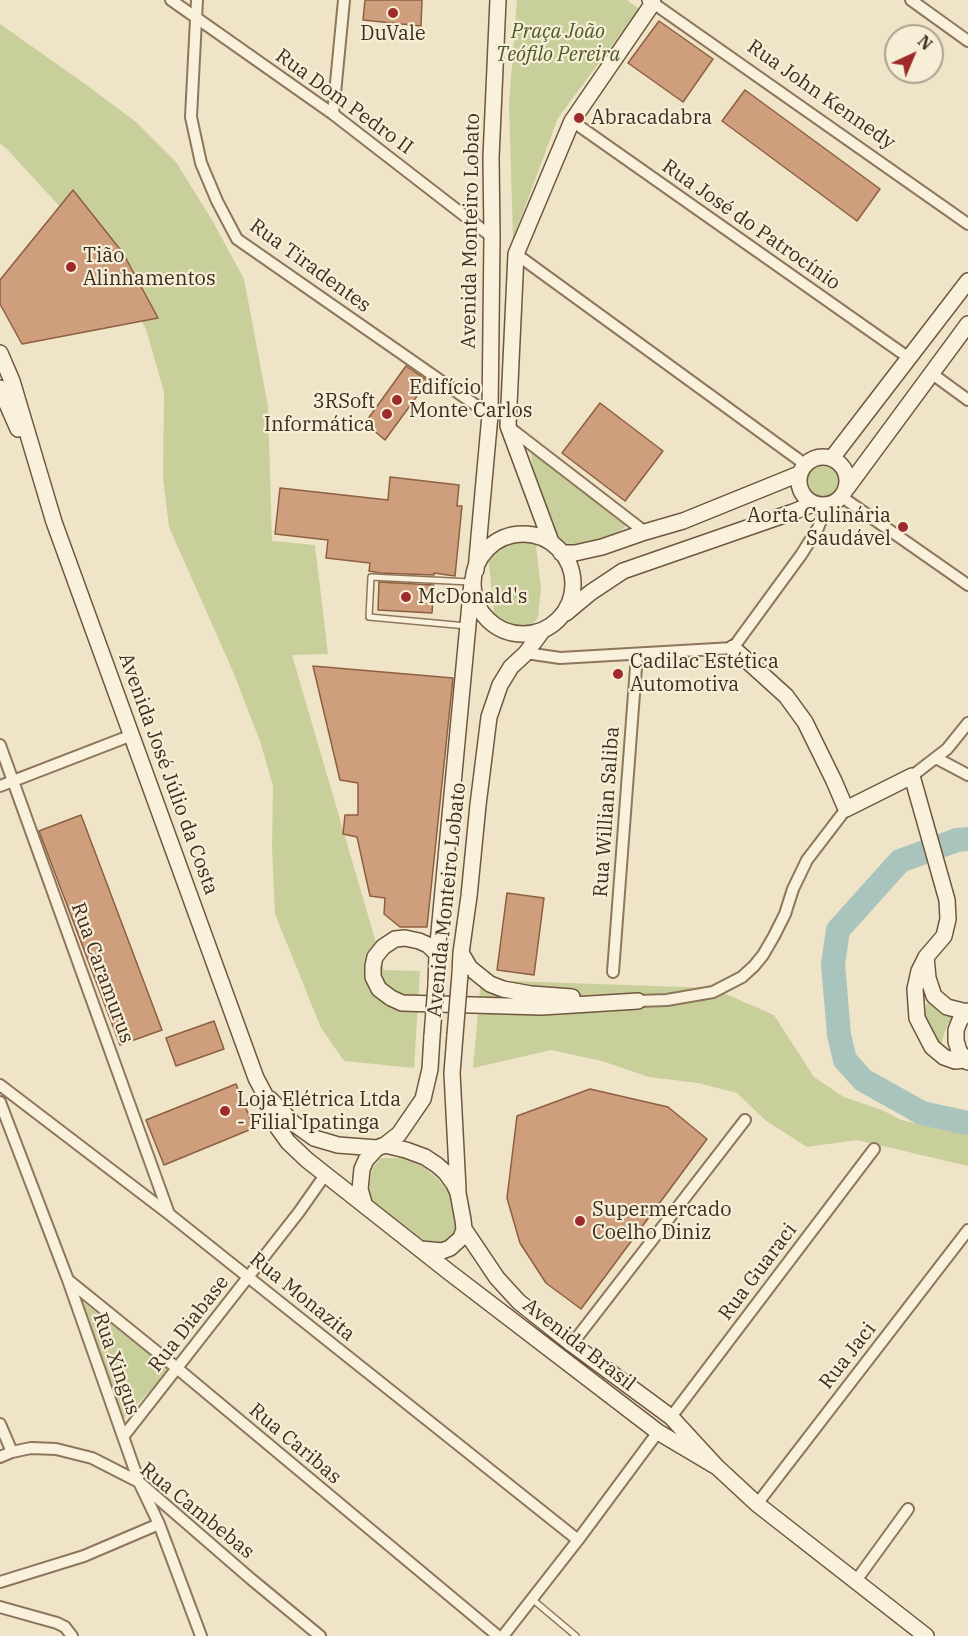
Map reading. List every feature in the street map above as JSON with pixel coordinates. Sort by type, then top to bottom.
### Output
[{"type":"main road","name":"Avenida Monteiro Lobato","points":[[381,1147],[399,1134],[423,1099],[430,1069],[437,954],[467,626],[490,415],[491,158],[498,0]]},
{"type":"main road","points":[[557,621],[570,602],[573,580],[566,559],[556,547],[508,426],[516,254],[572,121],[653,1]]},
{"type":"main road","points":[[832,458],[968,281]]},
{"type":"main road","points":[[803,469],[683,521],[602,547],[575,553],[556,547],[539,536],[526,533],[512,534],[499,539],[480,557],[474,576],[474,594],[484,616],[496,627],[512,633],[528,634],[543,630],[557,621],[590,593],[623,571],[782,516],[820,504],[832,504],[844,492],[968,324]]},
{"type":"main road","name":"Avenida José Júlio da Costa","points":[[0,353],[12,381],[54,522],[256,1078],[266,1095],[278,1128],[307,1160],[422,1249]]},
{"type":"main road","name":"Avenida José Júlio da Costa","points":[[0,388],[21,436],[38,466]]},
{"type":"main road","points":[[820,504],[802,494],[798,481],[809,460],[824,456],[838,461],[847,474],[844,492]]},
{"type":"main road","name":"Avenida Monteiro Lobato","points":[[458,1192],[452,1073],[461,953],[489,717],[500,684],[511,667],[526,653],[543,630]]},
{"type":"main road","points":[[733,648],[786,696],[805,722],[846,809],[912,776],[947,900],[948,919],[944,936],[926,957],[918,971],[915,989],[917,1018],[932,1047],[944,1057],[955,1061],[967,1061]]},
{"type":"main road","points":[[437,954],[428,945],[419,941],[405,938],[395,939],[383,947],[375,957],[373,977],[379,989],[402,1004],[542,1007],[638,1001]]},
{"type":"main road","points":[[461,953],[476,974],[490,984],[503,989],[531,994],[638,1001]]},
{"type":"main road","points":[[926,957],[928,978],[934,996],[947,1007],[967,1011],[956,1030],[959,1051],[967,1061]]},
{"type":"main road","name":"Avenida José Júlio da Costa","points":[[266,1095],[293,1123],[314,1138],[338,1145],[381,1147]]},
{"type":"main road","points":[[364,1203],[360,1189],[362,1169],[366,1160],[381,1147],[425,1157],[437,1165],[446,1173],[458,1192],[464,1229],[461,1238],[450,1248],[442,1251],[422,1249]]},
{"type":"main road","name":"Avenida Brasil","points":[[464,1229],[497,1278],[519,1302],[671,1417],[717,1467],[757,1504],[926,1636]]},
{"type":"main road","name":"Avenida Brasil","points":[[422,1249],[657,1432],[717,1467]]},
{"type":"street","name":"Rua Dom Pedro II","points":[[171,0],[333,114],[492,237]]},
{"type":"street","name":"Rua Tiradentes","points":[[197,0],[191,117],[201,163],[237,239],[490,415]]},
{"type":"street","points":[[333,114],[345,0]]},
{"type":"street","points":[[911,0],[968,41]]},
{"type":"street","name":"Rua John Kennedy","points":[[653,1],[968,224]]},
{"type":"street","name":"Rua José do Patrocínio","points":[[572,121],[909,358]]},
{"type":"street","points":[[516,254],[803,469]]},
{"type":"street","points":[[931,373],[968,399]]},
{"type":"street","points":[[508,426],[645,532]]},
{"type":"street","points":[[844,492],[968,585]]},
{"type":"street","points":[[526,653],[560,658],[733,648],[818,528],[820,504]]},
{"type":"street","name":"Rua Willian Saliba","points":[[614,972],[637,654]]},
{"type":"street","points":[[912,776],[947,749],[968,723]]},
{"type":"street","points":[[0,786],[132,735]]},
{"type":"street","name":"Rua Caramurus","points":[[0,745],[170,1214]]},
{"type":"street","points":[[936,758],[968,775]]},
{"type":"street","points":[[638,1001],[667,1000],[713,992],[742,977],[754,966],[774,936],[807,860],[846,809]]},
{"type":"street","name":"Rua Monazita","points":[[0,1085],[170,1214],[578,1540]]},
{"type":"street","name":"Rua Xingus","points":[[0,1102],[68,1280],[139,1482],[159,1524],[201,1636]]},
{"type":"street","points":[[572,1344],[745,1120]]},
{"type":"street","name":"Rua Guaraci","points":[[671,1417],[874,1149]]},
{"type":"street","name":"Rua Diabase","points":[[123,1437],[178,1369],[325,1175]]},
{"type":"street","name":"Rua Jaci","points":[[757,1504],[968,1230]]},
{"type":"street","name":"Rua Caribas","points":[[68,1280],[498,1636]]},
{"type":"street","points":[[0,1424],[12,1452]]},
{"type":"street","points":[[503,1636],[578,1540],[657,1432]]},
{"type":"street","name":"Rua Cambebas","points":[[0,1457],[31,1448],[56,1449],[92,1458],[139,1482],[320,1636]]},
{"type":"street","points":[[855,1582],[908,1509]]},
{"type":"street","name":"Rua Cambebas","points":[[0,1582],[84,1556],[159,1524]]},
{"type":"street","points":[[0,1608],[57,1623],[65,1627],[72,1636]]},
{"type":"lane","points":[[467,626],[369,617],[371,577],[474,576]]},
{"type":"lane","points":[[532,1599],[576,1636]]},
{"type":"green space","name":"Praça João Teófilo Pereira","points":[[517,0],[627,0],[639,9],[558,118],[513,239],[509,104]]},
{"type":"green space","points":[[0,24],[136,122],[176,162],[212,220],[244,279],[268,406],[272,541],[315,545],[328,654],[292,655],[384,970],[420,971],[414,1068],[344,1061],[321,1028],[275,914],[272,847],[273,786],[260,741],[234,674],[169,527],[163,478],[164,392],[146,329],[115,275],[72,220],[0,143]]},
{"type":"green space","points":[[531,450],[626,526],[611,538],[576,547],[558,542],[533,474]]},
{"type":"green space","points":[[823,462],[837,467],[842,481],[837,495],[823,500],[809,495],[804,481],[809,467]]},
{"type":"green space","points":[[529,539],[536,545],[541,589],[538,617],[531,627],[507,626],[494,615],[488,554],[497,546],[509,541]]},
{"type":"green space","points":[[481,978],[482,980],[712,988],[774,1015],[814,1077],[844,1097],[882,1110],[901,1120],[948,1130],[968,1130],[968,1166],[857,1140],[807,1147],[765,1120],[737,1093],[698,1083],[649,1077],[602,1061],[551,1050],[473,1068]]},
{"type":"green space","points":[[928,1001],[956,1016],[948,1024],[941,1046],[929,1027],[924,1012]]},
{"type":"green space","points":[[381,1158],[404,1158],[420,1164],[440,1181],[453,1197],[456,1229],[452,1239],[441,1246],[426,1244],[371,1201],[369,1190],[371,1173]]},
{"type":"green space","points":[[83,1302],[170,1370],[123,1419]]},
{"type":"building","name":"DuVale","points":[[365,0],[422,0],[421,26],[363,20]]},
{"type":"building","points":[[659,21],[713,59],[683,102],[628,63]]},
{"type":"building","points":[[745,90],[880,189],[857,221],[722,121]]},
{"type":"building","name":"Tião Alinhamentos","points":[[73,190],[123,253],[158,318],[22,344],[0,304],[0,280]]},
{"type":"building","name":"Edifício Monte Carlos","points":[[406,366],[428,381],[385,440],[365,423]]},
{"type":"building","points":[[600,403],[663,451],[625,501],[562,453]]},
{"type":"building","points":[[390,477],[459,485],[457,506],[462,506],[455,576],[369,571],[370,563],[326,558],[328,540],[275,534],[280,488],[388,500]]},
{"type":"building","name":"McDonald's","points":[[379,582],[434,585],[432,613],[378,610]]},
{"type":"building","points":[[313,666],[453,678],[427,927],[400,927],[384,914],[385,898],[370,896],[357,837],[343,834],[345,815],[358,815],[358,783],[340,780]]},
{"type":"building","points":[[81,815],[162,1030],[120,1045],[39,831]]},
{"type":"building","points":[[507,893],[544,898],[534,975],[497,970]]},
{"type":"building","points":[[214,1021],[224,1049],[176,1066],[166,1038]]},
{"type":"building","points":[[236,1084],[254,1128],[164,1165],[146,1120]]},
{"type":"building","name":"Supermercado Coelho Diniz","points":[[590,1089],[668,1107],[707,1139],[581,1309],[546,1283],[520,1243],[507,1198],[517,1116]]},
{"type":"waterway","points":[[968,839],[957,840],[900,861],[838,930],[833,964],[839,1035],[845,1060],[863,1080],[922,1113],[968,1123]]},
{"type":"place","name":"DuVale","points":[[393,13]]},
{"type":"place","name":"Abracadabra","points":[[579,118]]},
{"type":"place","name":"Tião Alinhamentos","points":[[71,267]]},
{"type":"place","name":"Edifício Monte Carlos","points":[[397,400]]},
{"type":"place","name":"3RSoft Informática","points":[[387,414]]},
{"type":"place","name":"Aorta Culinária Saudável","points":[[903,527]]},
{"type":"place","name":"McDonald's","points":[[406,597]]},
{"type":"place","name":"Cadilac Estética Automotiva","points":[[618,674]]},
{"type":"place","name":"Loja Elétrica Ltda - Filial Ipatinga","points":[[225,1111]]},
{"type":"place","name":"Supermercado Coelho Diniz","points":[[580,1221]]}]
